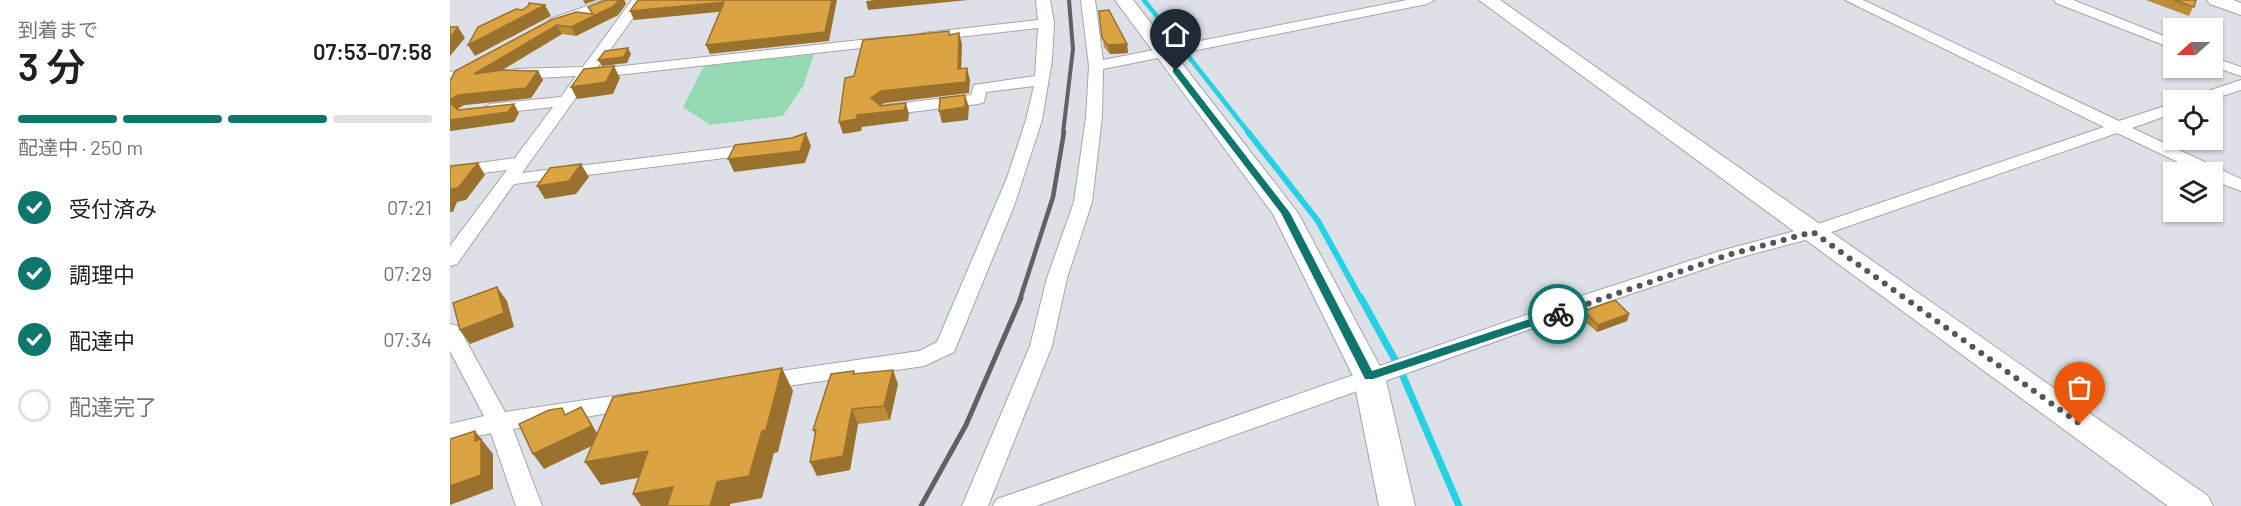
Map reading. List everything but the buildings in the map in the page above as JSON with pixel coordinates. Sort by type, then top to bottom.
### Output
[{"type":"street","points":[[541,30],[589,8],[616,0]]},
{"type":"street","points":[[450,260],[639,0]]},
{"type":"street","points":[[735,386],[924,358],[946,347],[1018,174],[1042,92],[1047,23],[1043,0]]},
{"type":"street","points":[[975,506],[1041,346],[1057,278],[1083,202],[1094,117],[1096,66],[1088,0]]},
{"type":"street","points":[[1124,0],[1173,51],[1285,213],[1375,374],[1397,506]]},
{"type":"street","points":[[1096,66],[1427,0]]},
{"type":"street","points":[[1488,0],[2195,506]]},
{"type":"street","points":[[1852,0],[2189,162]]},
{"type":"street","points":[[2061,0],[2163,41]]},
{"type":"street","points":[[2216,0],[2241,9]]},
{"type":"street","points":[[512,74],[585,73],[1047,23]]},
{"type":"street","points":[[2223,65],[2241,72]]},
{"type":"street","points":[[885,110],[978,99],[979,88],[1043,80]]},
{"type":"street","points":[[2223,91],[2241,85]]},
{"type":"street","points":[[475,111],[565,101]]},
{"type":"street","points":[[1006,506],[1275,413],[1375,374],[1728,255],[1813,232],[2163,112]]},
{"type":"street","points":[[507,180],[774,147]]},
{"type":"street","points":[[450,172],[519,163]]},
{"type":"street","points":[[2223,178],[2241,186]]},
{"type":"street","points":[[450,331],[499,422],[529,506]]},
{"type":"street","points":[[450,433],[499,422],[652,399]]},
{"type":"green space","points":[[814,54],[803,86],[783,116],[710,125],[683,107],[704,66]]},
{"type":"waterway","points":[[1144,0],[1249,133]]},
{"type":"waterway","points":[[1248,132],[1318,221],[1361,299]]},
{"type":"waterway","points":[[1361,298],[1399,367],[1459,506]]},
{"type":"railway","points":[[1063,133],[1073,49],[1069,0]]},
{"type":"railway","points":[[1020,299],[1053,197],[1064,132]]},
{"type":"railway","points":[[921,506],[966,425],[1021,298]]},
{"type":"way so far","points":[[1558,314],[1585,302],[1728,255],[1813,232],[2080,424]]},
{"type":"route","points":[[1176,71],[1285,213],[1369,376],[1558,314]]}]
